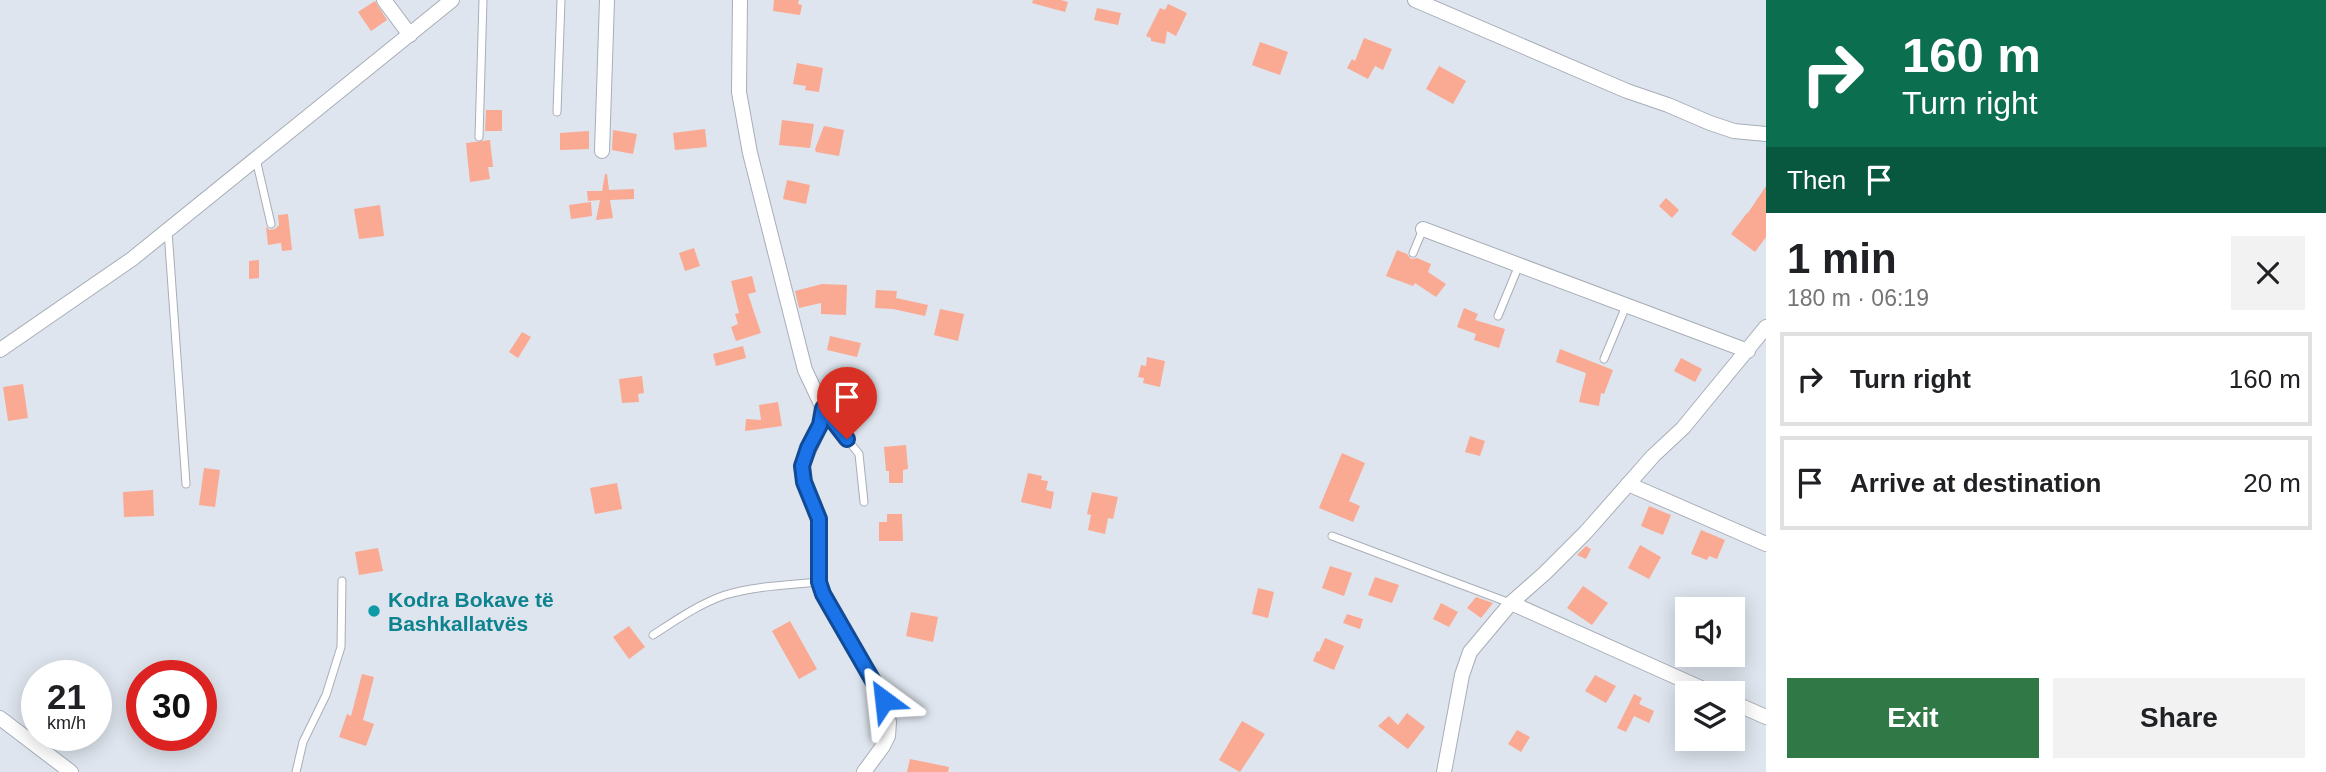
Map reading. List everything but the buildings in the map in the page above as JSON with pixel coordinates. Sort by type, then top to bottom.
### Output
[{"type":"street","points":[[384,0],[410,35]]},
{"type":"street","points":[[0,350],[132,259],[453,0]]},
{"type":"street","points":[[603,151],[607,0]]},
{"type":"street","points":[[740,0],[739,92],[750,153],[805,370],[823,408],[820,425],[802,466],[804,482],[819,519],[819,582],[828,605],[879,690],[887,712],[888,736],[872,764],[864,772]]},
{"type":"street","points":[[1415,0],[1710,123],[1734,131],[1766,134]]},
{"type":"street","points":[[1423,229],[1748,351]]},
{"type":"street","points":[[1444,772],[1462,675],[1469,652],[1511,603],[1586,532],[1653,456],[1683,428],[1766,327]]},
{"type":"street","points":[[1628,484],[1766,544]]},
{"type":"street","points":[[1511,603],[1686,681]]},
{"type":"street","points":[[1745,708],[1766,717]]},
{"type":"street","points":[[0,718],[71,772]]},
{"type":"lane","points":[[479,137],[483,0]]},
{"type":"lane","points":[[557,112],[561,0]]},
{"type":"lane","points":[[256,158],[271,223]]},
{"type":"lane","points":[[1413,253],[1423,229]]},
{"type":"lane","points":[[167,231],[186,484]]},
{"type":"lane","points":[[1498,316],[1519,264]]},
{"type":"lane","points":[[1604,359],[1626,305]]},
{"type":"lane","points":[[823,408],[859,454],[864,502]]},
{"type":"lane","points":[[1332,536],[1511,603]]},
{"type":"lane","points":[[296,772],[303,742],[326,695],[341,647],[342,581]]},
{"type":"lane","points":[[653,635],[693,610],[724,596],[757,587],[819,582]]},
{"type":"place","name":"Kodra Bokave të Bashkallatvës","points":[[374,611]]},
{"type":"route","points":[[847,439],[823,408],[820,425],[802,466],[804,482],[819,519],[819,582],[823,594],[884,700]]}]
